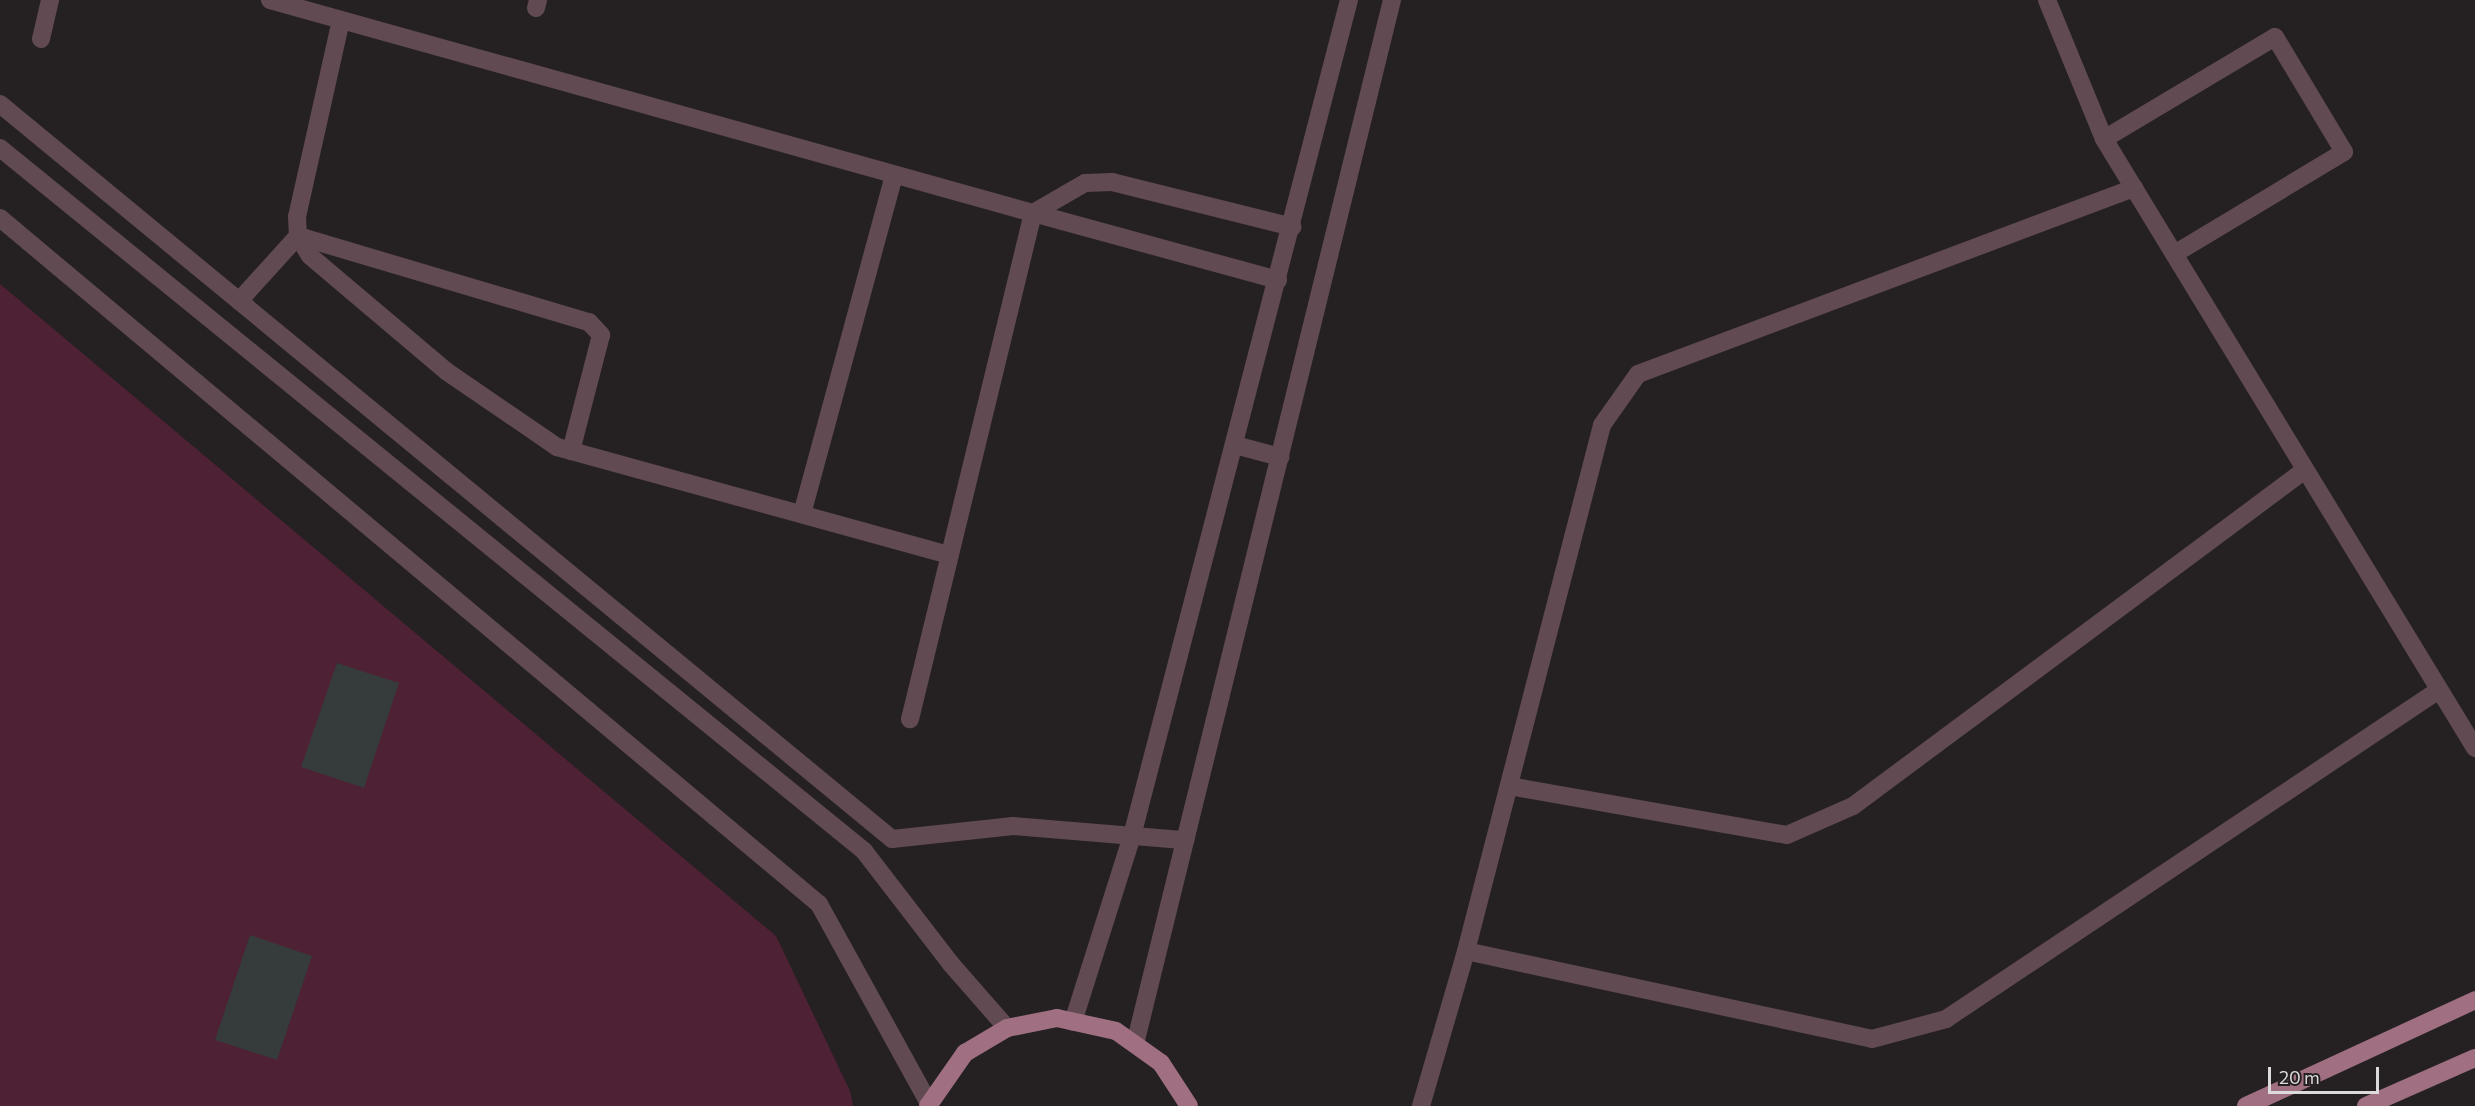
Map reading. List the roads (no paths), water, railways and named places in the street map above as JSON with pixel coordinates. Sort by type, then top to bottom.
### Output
[{"type":"main road","points":[[2246,1106],[2475,1000]]},
{"type":"main road","points":[[928,1104],[965,1053],[1007,1028],[1057,1018],[1116,1030],[1161,1063],[1189,1106]]},
{"type":"main road","points":[[2366,1106],[2475,1059]]},
{"type":"street","points":[[41,39],[50,0]]},
{"type":"street","points":[[270,0],[1278,280]]},
{"type":"street","points":[[1073,1022],[1132,836],[1292,227],[1349,0]]},
{"type":"street","points":[[1135,1044],[1392,0]]},
{"type":"street","points":[[2047,0],[2104,139],[2475,748]]},
{"type":"street","points":[[341,20],[297,217],[298,236],[310,256],[446,371],[557,447],[949,555]]},
{"type":"street","points":[[2104,139],[2275,37],[2344,152],[2174,254]]},
{"type":"street","points":[[0,104],[892,839],[1013,826],[1185,840]]},
{"type":"street","points":[[0,148],[864,851],[951,964],[1007,1028]]},
{"type":"street","points":[[802,514],[894,175]]},
{"type":"street","points":[[910,719],[1032,213],[1085,183],[1112,182],[1292,227]]},
{"type":"street","points":[[1421,1106],[1466,951],[1602,425],[1638,374],[2134,188]]},
{"type":"street","points":[[0,218],[819,904],[928,1104]]},
{"type":"street","points":[[239,301],[298,236]]},
{"type":"street","points":[[298,236],[589,322],[601,335],[571,451]]},
{"type":"street","points":[[1235,446],[1280,457]]},
{"type":"street","points":[[1509,786],[1786,835],[1853,806],[2305,470]]},
{"type":"street","points":[[1466,951],[1872,1039],[1946,1019],[2439,690]]}]
